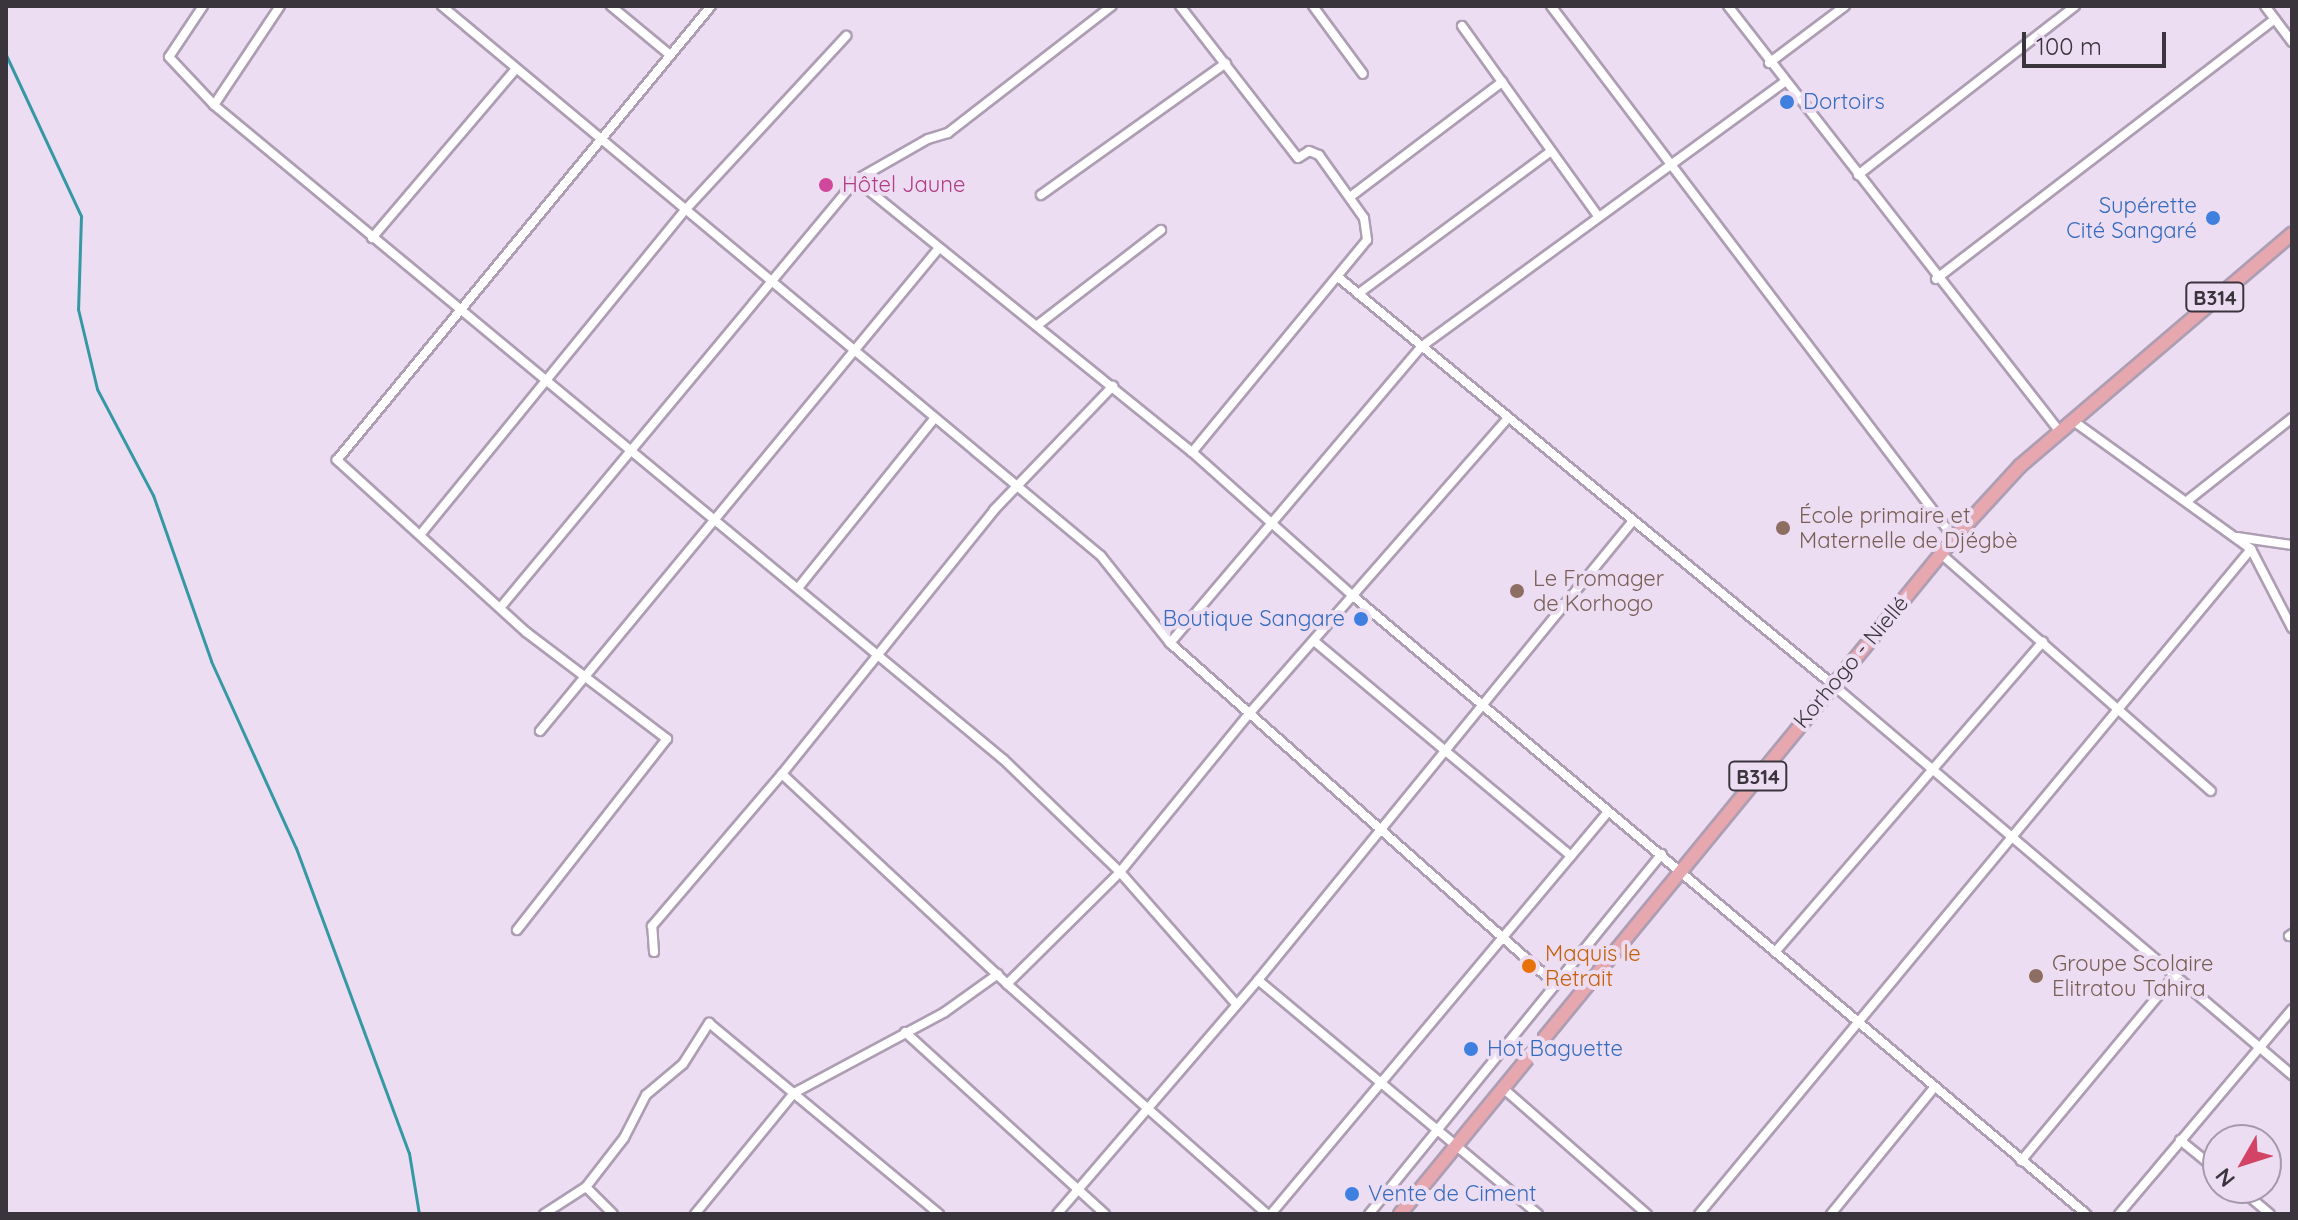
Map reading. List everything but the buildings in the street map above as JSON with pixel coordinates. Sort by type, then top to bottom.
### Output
[{"type":"main road","name":"Korhogo - Niellé","points":[[1400,1214],[1954,538],[2020,466],[2292,234]]},
{"type":"street","points":[[203,6],[169,57],[214,105],[547,385],[880,654],[1004,760],[1120,872],[1235,1003]]},
{"type":"street","points":[[214,105],[280,6]]},
{"type":"street","points":[[442,6],[1016,489],[1101,556],[1170,643],[1554,983]]},
{"type":"street","points":[[611,6],[670,55]]},
{"type":"street","points":[[517,930],[667,739],[584,677],[500,608],[337,460],[711,6]]},
{"type":"street","points":[[500,608],[627,450],[772,283],[856,180],[928,139],[948,133],[1112,6]]},
{"type":"street","points":[[1180,6],[1298,158],[1309,151],[1319,155],[1364,218],[1367,240],[1192,452]]},
{"type":"street","points":[[1313,6],[1363,74]]},
{"type":"street","points":[[1551,6],[1954,538]]},
{"type":"street","points":[[1728,6],[1783,83],[2060,432]]},
{"type":"street","points":[[1769,63],[1845,6]]},
{"type":"street","points":[[1858,175],[2075,6]]},
{"type":"street","points":[[2265,6],[2292,42]]},
{"type":"street","points":[[1936,279],[2275,19]]},
{"type":"street","points":[[1462,26],[1598,216]]},
{"type":"street","points":[[420,535],[547,385],[686,209],[846,36]]},
{"type":"street","points":[[1041,195],[1226,63]]},
{"type":"street","points":[[372,238],[516,69]]},
{"type":"street","points":[[1350,197],[1502,82]]},
{"type":"street","points":[[1170,643],[1421,347],[1783,83]]},
{"type":"street","points":[[1358,294],[1551,151]]},
{"type":"street","points":[[856,180],[1039,324],[1192,452],[1353,596],[1662,854],[1933,1089],[2086,1214]]},
{"type":"street","points":[[1039,324],[1161,230]]},
{"type":"street","points":[[540,731],[939,248]]},
{"type":"street","points":[[1338,277],[1506,420],[1832,684],[2009,839],[2292,1075]]},
{"type":"street","points":[[654,952],[652,926],[782,774],[1016,489],[1113,386]]},
{"type":"street","points":[[2187,501],[2292,418]]},
{"type":"street","points":[[798,588],[934,419]]},
{"type":"street","points":[[1007,984],[1120,872],[1248,715],[1506,420]]},
{"type":"street","points":[[2072,420],[2251,549],[2292,628]]},
{"type":"street","points":[[1057,1214],[1235,1003],[1258,980],[1632,522]]},
{"type":"street","points":[[2237,537],[2292,545]]},
{"type":"street","points":[[1699,1214],[2251,549]]},
{"type":"street","points":[[1941,554],[2211,791]]},
{"type":"street","points":[[1314,641],[1571,856]]},
{"type":"street","points":[[1775,952],[1929,769],[2043,642]]},
{"type":"street","points":[[782,774],[1007,984],[1269,1214],[1382,1084],[1608,812]]},
{"type":"street","points":[[1369,1214],[1662,854]]},
{"type":"street","points":[[695,1214],[794,1093],[905,1032],[998,974]]},
{"type":"street","points":[[2021,1161],[2174,977]]},
{"type":"street","points":[[1258,980],[1538,1214]]},
{"type":"street","points":[[2119,1214],[2292,1009]]},
{"type":"street","points":[[544,1214],[586,1187],[624,1138],[646,1095],[683,1064],[709,1023],[939,1214]]},
{"type":"street","points":[[905,1032],[1105,1214]]},
{"type":"street","points":[[1504,1089],[1647,1214]]},
{"type":"street","points":[[1836,1212],[1933,1089]]},
{"type":"street","points":[[2180,1140],[2202,1158]]},
{"type":"street","points":[[586,1187],[613,1214]]},
{"type":"waterway","points":[[6,55],[81,216],[78,309],[97,389],[153,495],[211,661],[296,848],[409,1153],[419,1214]]},
{"type":"place","name":"Dortoirs","points":[[1787,102]]},
{"type":"place","name":"Hôtel Jaune","points":[[826,185]]},
{"type":"place","name":"Supérette Cité Sangaré","points":[[2213,218]]},
{"type":"place","name":"École primaire et Maternelle de Djégbè","points":[[1783,528]]},
{"type":"place","name":"Le Fromager de Korhogo","points":[[1517,591]]},
{"type":"place","name":"Boutique Sangare","points":[[1361,619]]},
{"type":"place","name":"Maquis le Retrait","points":[[1529,966]]},
{"type":"place","name":"Groupe Scolaire Elitratou Tahira","points":[[2036,976]]},
{"type":"place","name":"Hot Baguette","points":[[1471,1049]]},
{"type":"place","name":"Vente de Ciment","points":[[1352,1194]]}]
